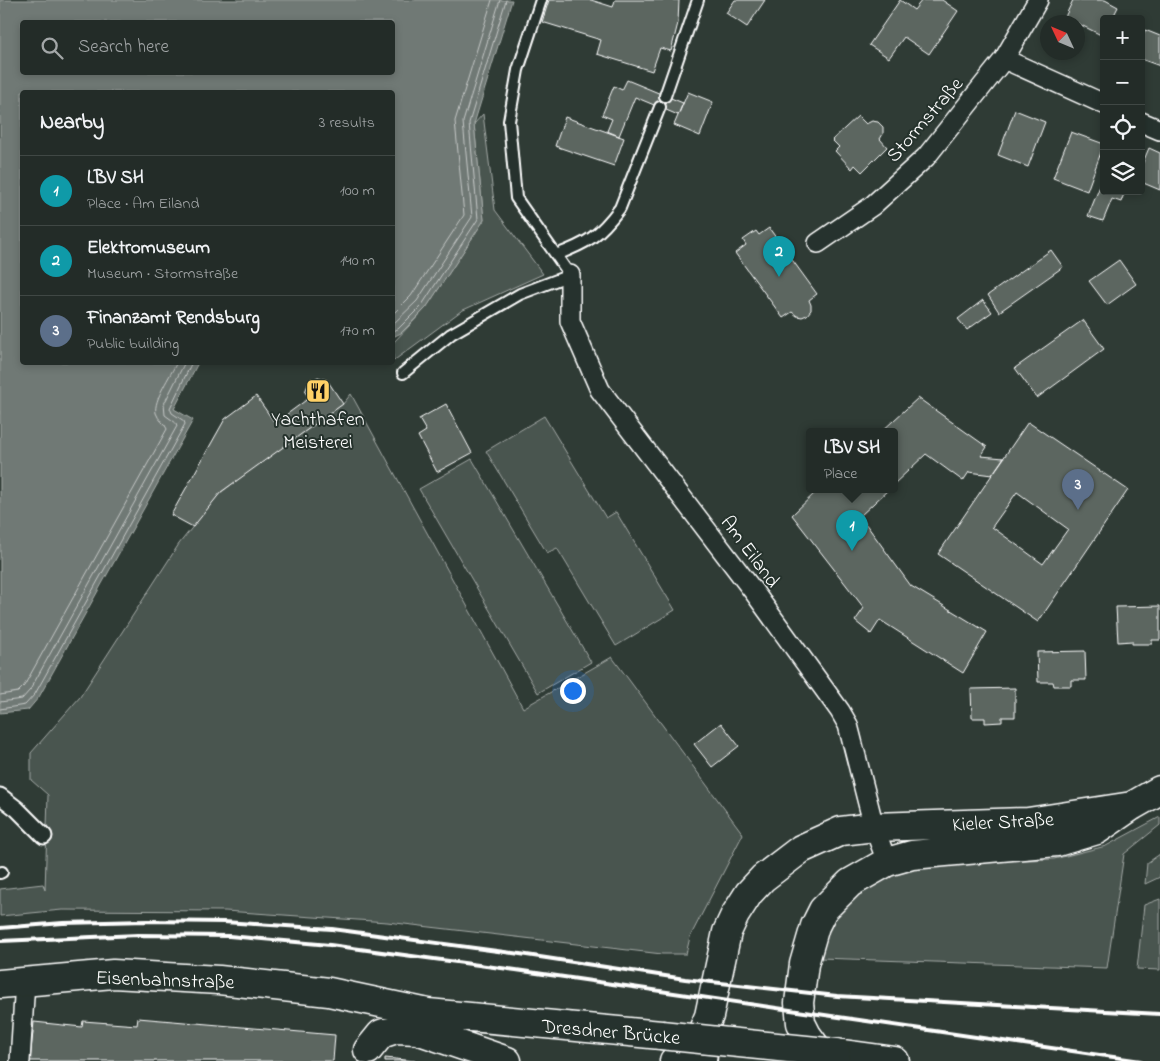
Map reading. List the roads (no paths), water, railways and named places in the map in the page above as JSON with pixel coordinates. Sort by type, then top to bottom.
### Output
[{"type":"main road","name":"Kieler Straße","points":[[801,1022],[799,1003],[804,964],[815,926],[823,910],[850,883],[887,862],[912,855],[1057,842],[1096,830],[1160,790]]},
{"type":"main road","name":"Kieler Straße","points":[[674,1061],[694,1043],[703,1030],[709,1016],[727,932],[735,915],[749,893],[763,878],[801,849],[841,831],[874,827],[1028,822],[1132,806]]},
{"type":"main road","name":"Eisenbahnstraße","points":[[13,983],[113,974],[219,980],[329,992]]},
{"type":"main road","points":[[329,992],[348,1004],[361,1017],[366,1032],[367,1055]]},
{"type":"main road","name":"Dresdner Brücke","points":[[329,992],[428,1014],[661,1035],[831,1057],[895,1061]]},
{"type":"main road","points":[[428,1014],[467,1030],[490,1045],[508,1061]]},
{"type":"main road","points":[[801,1022],[812,1041],[831,1057]]},
{"type":"main road","points":[[367,1055],[381,1034],[396,1029],[417,1030],[508,1061]]},
{"type":"street","name":"Stormstraße","points":[[818,243],[872,206],[926,157],[1004,59],[1038,0]]},
{"type":"street","points":[[1004,59],[1100,102]]},
{"type":"street","points":[[1145,124],[1160,130]]},
{"type":"street","name":"Am Eiland","points":[[570,276],[570,322],[600,390],[754,592],[840,711],[848,725],[874,827],[887,862]]},
{"type":"street","points":[[0,796],[17,809],[44,836]]},
{"type":"street","points":[[13,983],[20,1061]]},
{"type":"street","points":[[704,1061],[709,1016]]},
{"type":"lane","points":[[403,373],[451,334],[520,294],[570,276],[516,198],[509,120],[518,70],[542,0]]},
{"type":"lane","points":[[664,96],[698,0]]},
{"type":"lane","points":[[556,255],[589,241],[609,222],[620,208],[660,107]]},
{"type":"lane","points":[[790,1061],[801,1022]]},
{"type":"water","points":[[0,0],[512,0],[474,124],[484,220],[426,308],[401,333],[395,336],[395,90],[20,90],[20,365],[197,365],[174,409],[193,420],[39,697],[28,710],[0,713]]},
{"type":"railway","points":[[0,928],[63,923],[147,921],[224,922],[332,929],[520,954],[685,979],[837,996],[1160,1014]]},
{"type":"railway","points":[[0,941],[138,935],[229,936],[330,945],[516,970],[1141,1061]]},
{"type":"place","name":"Elektromuseum","points":[[779,277]]},
{"type":"place","name":"Yachthafen Meisterei","points":[[318,391]]},
{"type":"place","name":"Finanzamt Rendsburg","points":[[1078,510]]},
{"type":"place","name":"LBV SH","points":[[852,551]]}]
